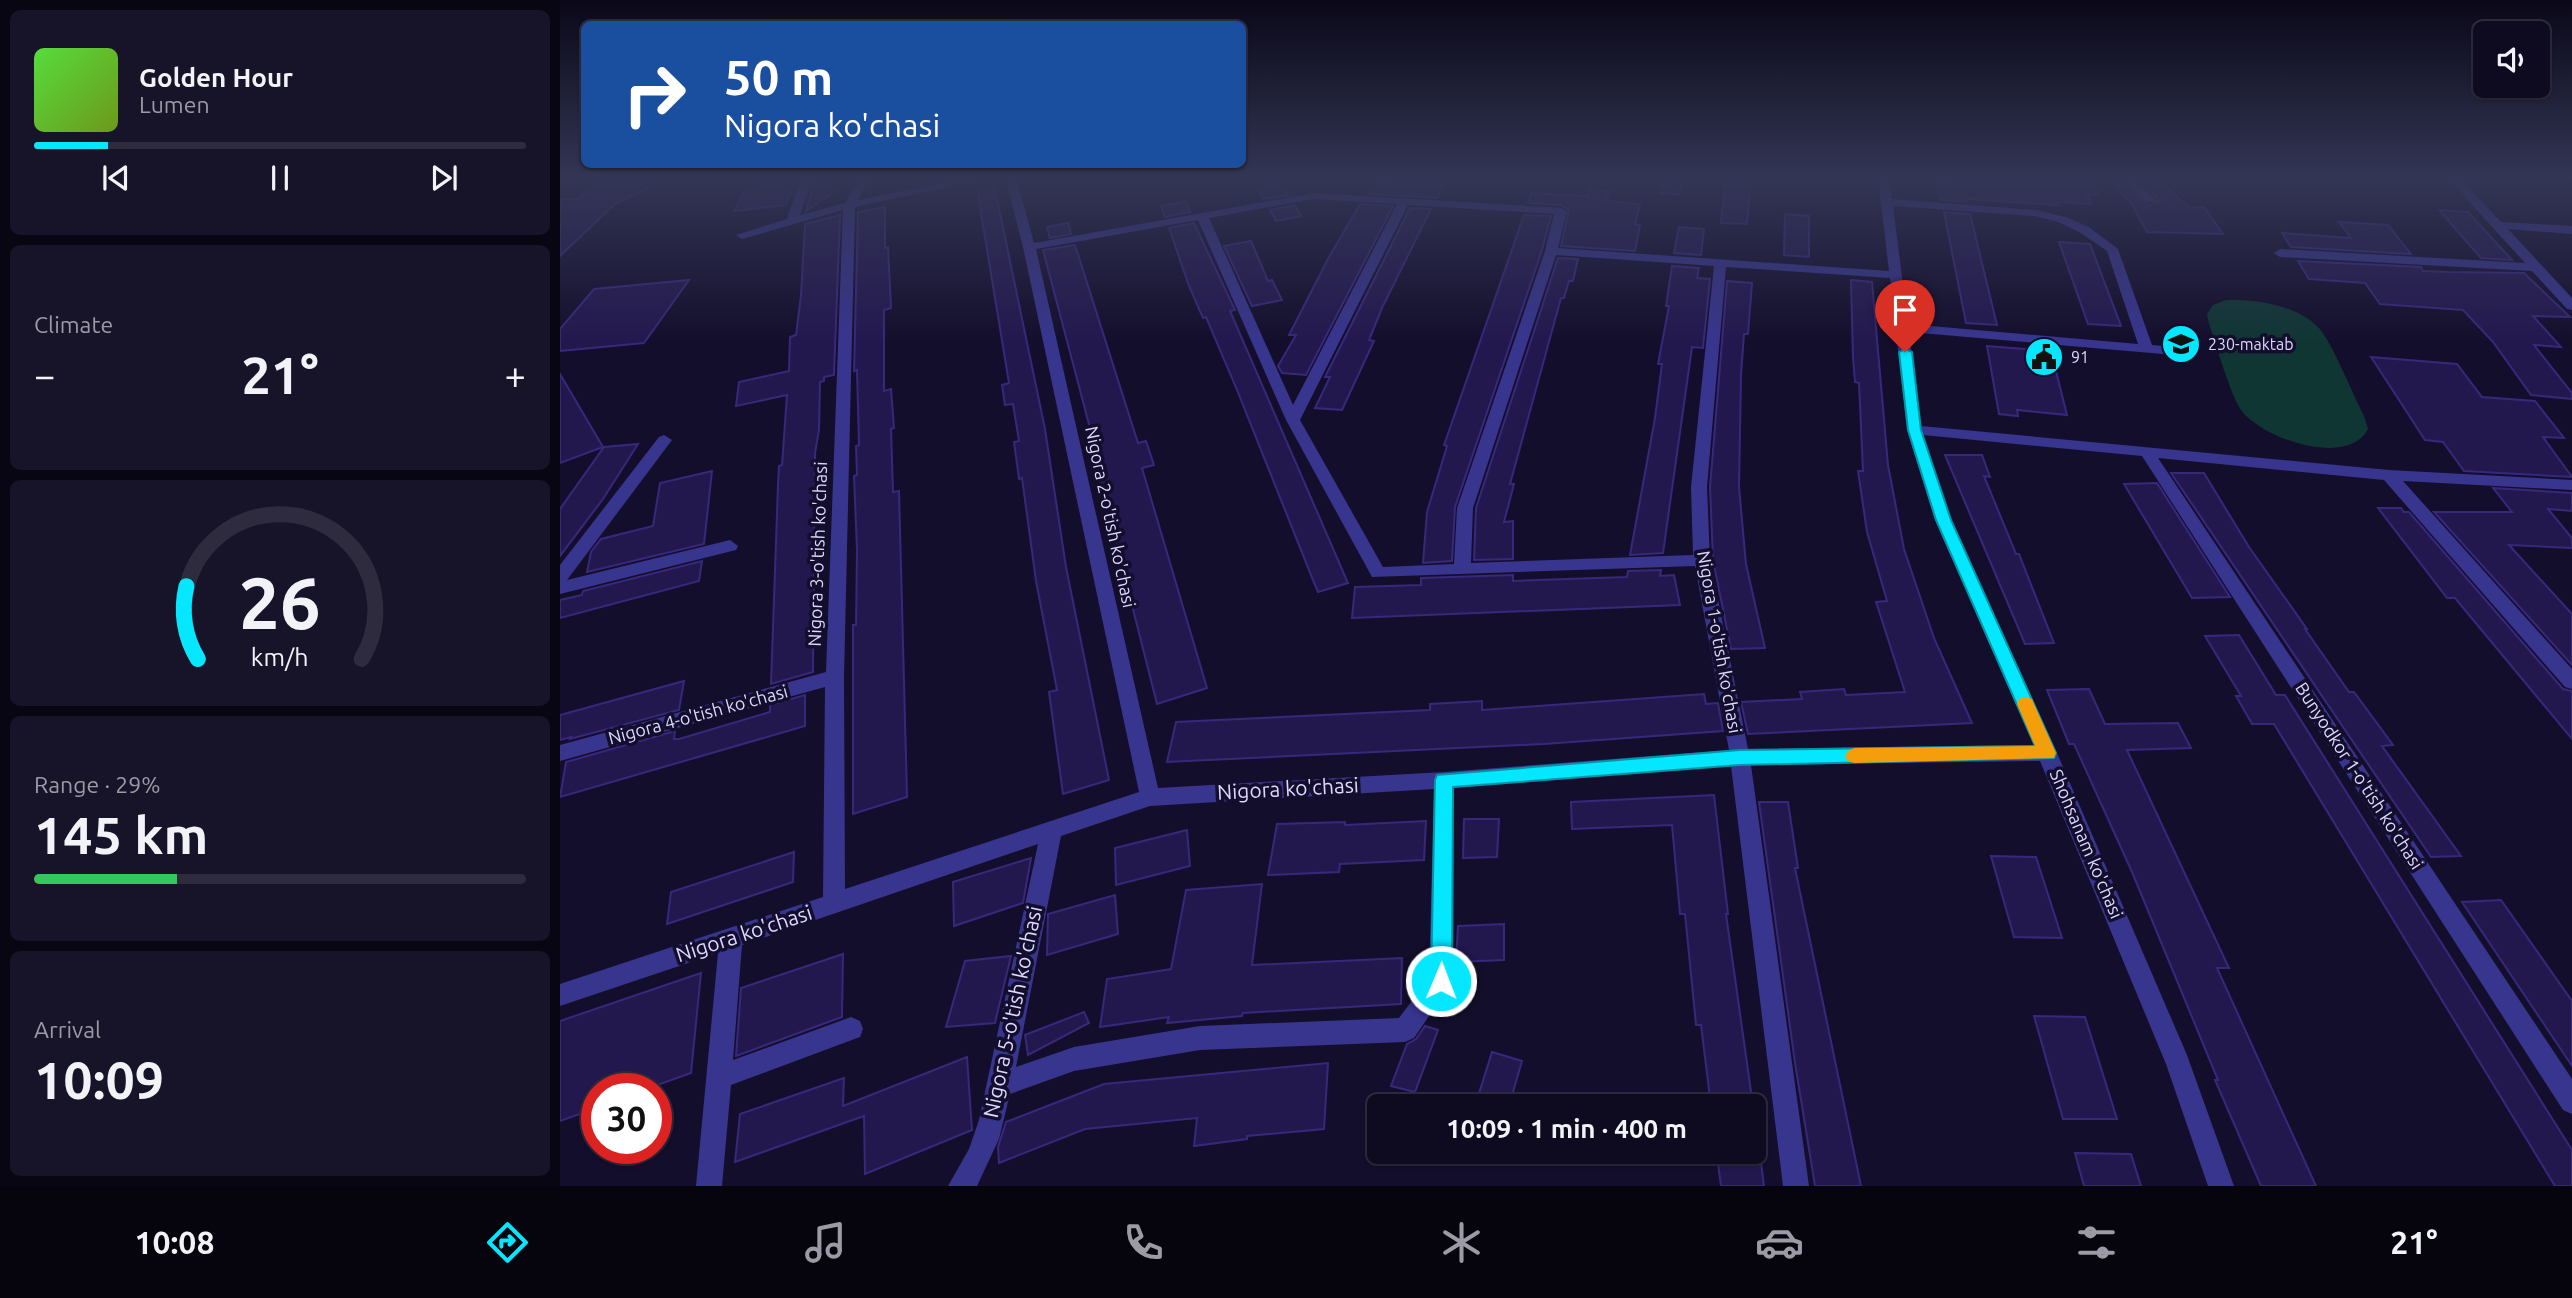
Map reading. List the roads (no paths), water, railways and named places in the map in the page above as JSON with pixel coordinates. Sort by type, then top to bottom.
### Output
[{"type":"street","points":[[742,235],[751,232]]},
{"type":"street","name":"Nigora 3-o'tish ko'chasi","points":[[834,905],[835,677],[848,232]]},
{"type":"street","name":"Nigora 2-o'tish ko'chasi","points":[[1025,232],[1150,797]]},
{"type":"street","points":[[1029,247],[1111,232]]},
{"type":"street","points":[[1209,232],[1293,421],[1378,573],[1702,560]]},
{"type":"street","points":[[1293,421],[1388,232]]},
{"type":"street","points":[[1462,569],[1465,508],[1555,232]]},
{"type":"street","name":"Shohsanam ko'chasi","points":[[1891,232],[1914,430],[1943,520],[2047,753],[2178,1064],[2221,1186]]},
{"type":"street","points":[[2088,232],[2112,249],[2146,348]]},
{"type":"street","points":[[2504,232],[2572,306]]},
{"type":"street","points":[[1550,251],[1896,275]]},
{"type":"street","points":[[2280,253],[2536,267]]},
{"type":"street","name":"Nigora 1-o'tish ko'chasi","points":[[1720,263],[1699,487],[1702,560],[1740,758],[1796,1186]]},
{"type":"street","points":[[1902,327],[2186,352]]},
{"type":"street","points":[[1914,430],[2389,475],[2572,485]]},
{"type":"street","points":[[560,577],[664,440]]},
{"type":"street","name":"Bunyodkor 1-o'tish ko'chasi","points":[[2146,450],[2570,1097]]},
{"type":"street","points":[[2389,475],[2572,682]]},
{"type":"street","points":[[560,588],[730,546]]},
{"type":"street","name":"Nigora 4-o'tish ko'chasi","points":[[560,753],[835,677]]},
{"type":"street","name":"Nigora ko'chasi","points":[[560,995],[1150,797],[1444,780],[1740,758],[2047,753]]},
{"type":"street","points":[[999,1085],[1074,1059],[1200,1038],[1405,1030],[1441,981],[1444,780]]},
{"type":"street","name":"Nigora 5-o'tish ko'chasi","points":[[961,1186],[973,1173],[979,1159],[999,1085],[1051,832]]},
{"type":"street","points":[[709,1186],[731,938]]},
{"type":"street","points":[[719,1077],[851,1028]]},
{"type":"place","name":"230-maktab","points":[[2181,344]]},
{"type":"place","name":"91","points":[[2044,357]]}]
